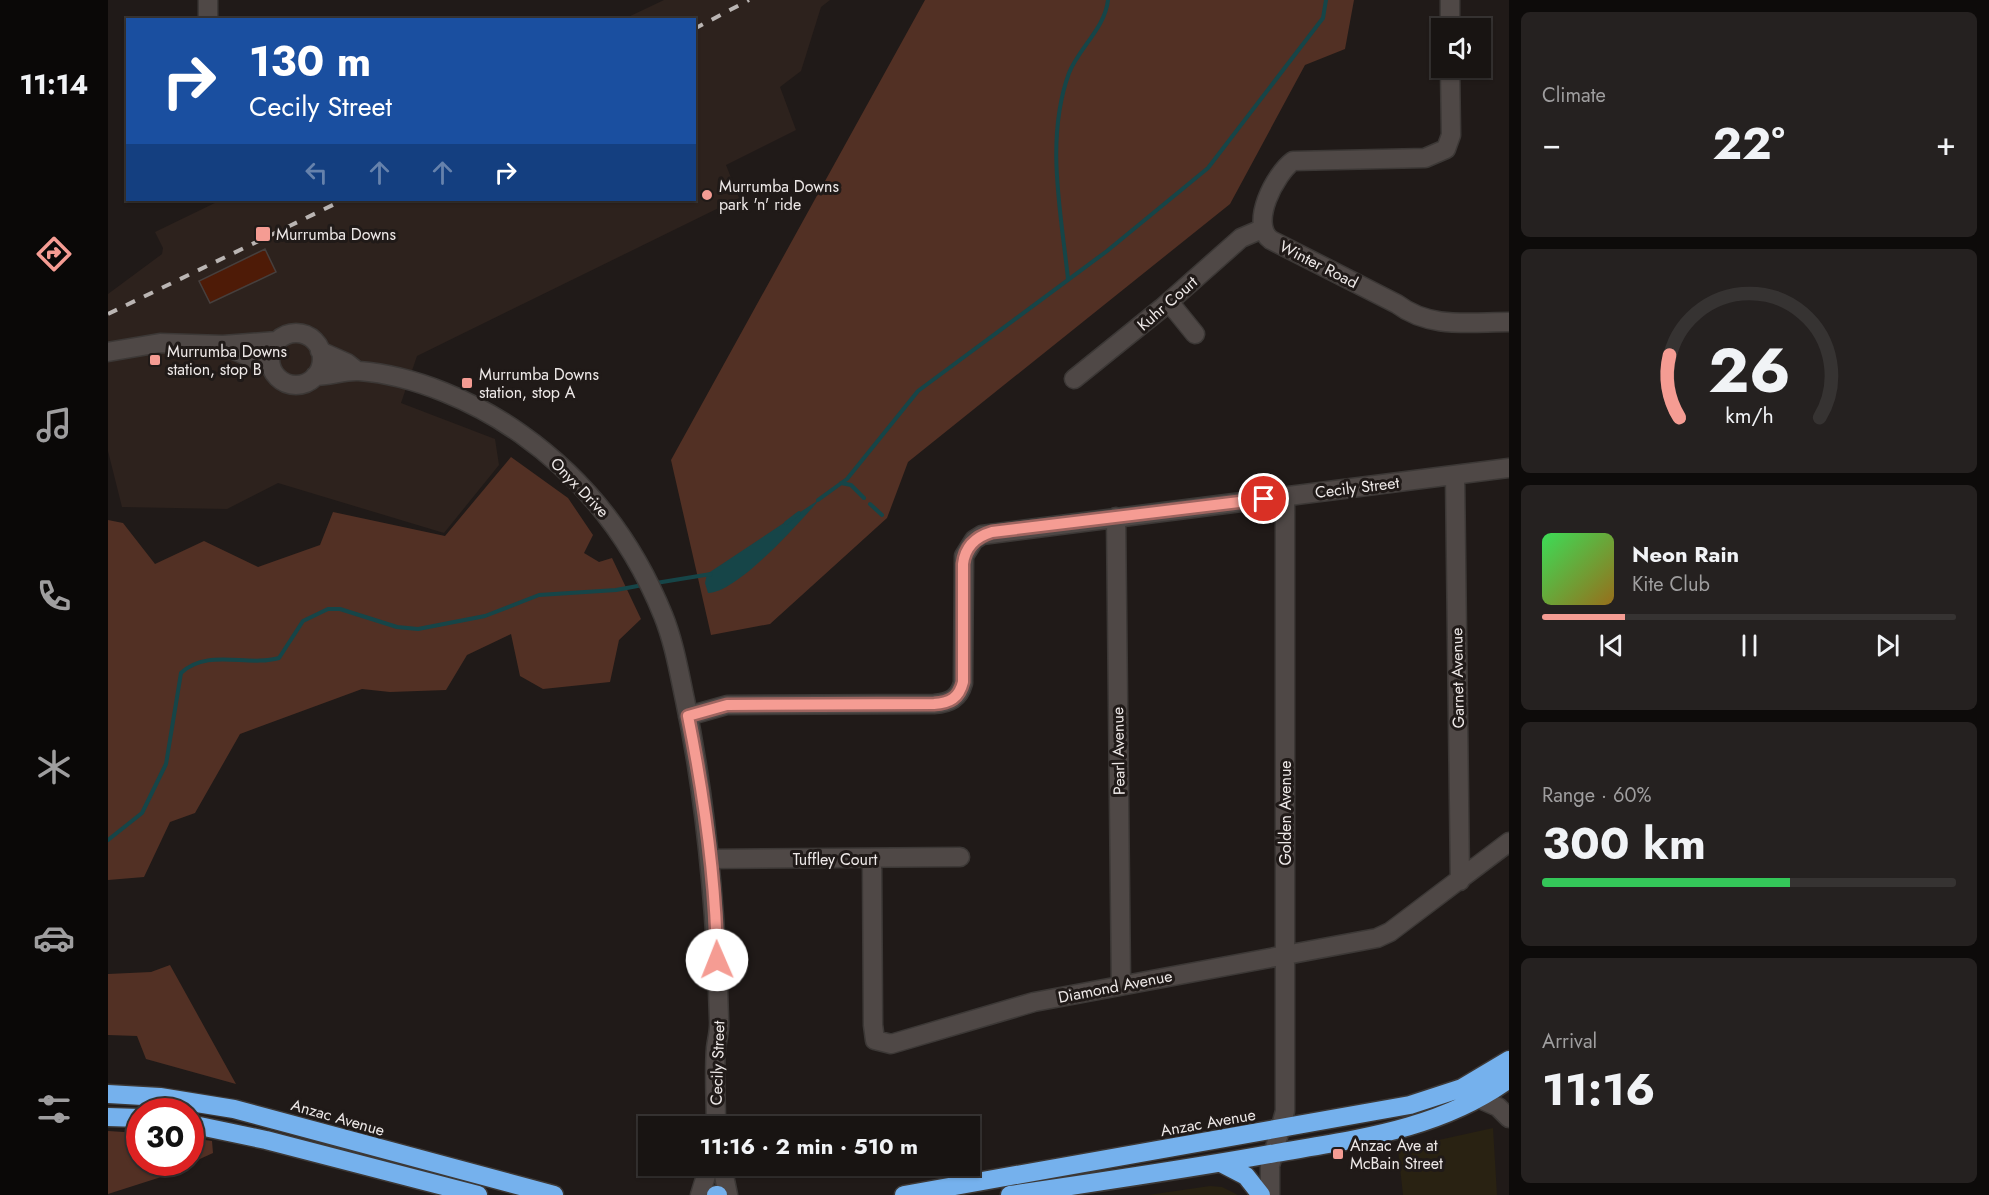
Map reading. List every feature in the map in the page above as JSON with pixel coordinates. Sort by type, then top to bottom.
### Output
[{"type":"highway","name":"Anzac Avenue","points":[[904,1195],[1430,1101],[1482,1078],[1509,1060]]},
{"type":"highway","points":[[1010,1195],[1221,1163],[1419,1125],[1479,1099],[1509,1079]]},
{"type":"highway","name":"Anzac Avenue","points":[[108,1094],[160,1097],[234,1109],[554,1195]]},
{"type":"highway","points":[[108,1117],[126,1118]]},
{"type":"highway","points":[[204,1127],[266,1140],[478,1195]]},
{"type":"highway","points":[[1221,1163],[1246,1176],[1261,1195]]},
{"type":"street","points":[[208,0],[208,18]]},
{"type":"street","points":[[1449,0],[1450,18]]},
{"type":"street","name":"Winter Road","points":[[1450,78],[1450,135],[1446,149],[1425,158],[1293,161],[1283,170],[1261,214],[1262,229],[1271,240],[1397,304],[1409,313],[1431,321],[1509,322]]},
{"type":"street","name":"Kuhr Court","points":[[1074,379],[1169,302],[1241,238],[1262,229]]},
{"type":"street","points":[[1169,302],[1195,334]]},
{"type":"street","points":[[108,352],[160,343],[223,345],[276,341],[287,334],[301,333],[313,339],[320,351],[321,364],[315,376],[306,383],[294,385],[281,381],[270,366],[223,345]]},
{"type":"street","points":[[270,366],[270,353],[276,341]]},
{"type":"street","name":"Onyx Drive","points":[[320,351],[347,363],[356,370]]},
{"type":"street","name":"Onyx Drive","points":[[315,376],[356,370],[413,382],[476,407],[509,425],[544,450],[604,510],[626,541],[664,617],[674,649],[688,716]]},
{"type":"street","name":"Cecily Street","points":[[716,1116],[716,1047],[719,1020],[715,916],[702,794],[688,716],[727,705],[934,704],[950,701],[957,696],[963,682],[963,564],[968,548],[974,540],[992,532],[1509,468]]},
{"type":"street","name":"Garnet Avenue","points":[[1455,475],[1460,881]]},
{"type":"street","name":"Golden Avenue","points":[[1270,1195],[1273,1154],[1285,1111],[1286,496]]},
{"type":"street","name":"Pearl Avenue","points":[[1116,517],[1121,985]]},
{"type":"street","name":"Diamond Avenue","points":[[872,859],[875,1040],[891,1044],[1034,1002],[1377,938],[1390,932],[1509,842]]},
{"type":"street","name":"Tuffley Court","points":[[709,859],[872,859],[960,856]]},
{"type":"street","points":[[1479,1099],[1498,1107],[1509,1118]]},
{"type":"street","points":[[700,1195],[706,1176]]},
{"type":"street","points":[[724,1176],[728,1195]]},
{"type":"shaded area","points":[[664,0],[830,0],[821,7],[801,71],[780,87],[796,130],[726,165],[739,198],[417,356],[401,403],[495,439],[499,465],[444,533],[278,483],[227,509],[122,507],[108,451],[108,294],[162,254],[163,248],[155,232],[219,201],[696,201],[696,18],[626,18]]},
{"type":"shaded area","points":[[925,0],[1354,0],[1345,49],[1305,65],[1230,204],[908,462],[887,518],[770,624],[711,635],[671,460]]},
{"type":"shaded area","points":[[511,457],[568,498],[593,535],[584,553],[599,562],[612,558],[641,619],[619,640],[610,682],[543,689],[520,676],[511,634],[467,655],[446,690],[390,692],[362,689],[240,734],[195,813],[170,822],[144,877],[108,880],[108,520],[123,523],[155,564],[204,541],[258,567],[320,545],[333,512],[445,536]]},
{"type":"shaded area","points":[[170,965],[236,1084],[146,1059],[137,1036],[108,1035],[108,974],[151,972]]},
{"type":"shaded area","points":[[1493,1128],[1497,1195],[1403,1195],[1398,1149]]},
{"type":"shaded area","points":[[108,1131],[126,1132],[126,1176],[162,1176],[108,1194]]},
{"type":"shaded area","points":[[204,1140],[212,1141],[213,1153],[204,1157]]},
{"type":"shaded area","points":[[1210,1186],[1222,1187],[1238,1195],[1148,1195]]},
{"type":"water","points":[[820,499],[751,569],[735,582],[708,593],[705,583],[707,574]]},
{"type":"building","points":[[265,249],[276,272],[210,303],[199,281]]},
{"type":"waterway","points":[[1068,279],[1057,176],[1058,124],[1069,73],[1102,20],[1108,0]]},
{"type":"waterway","points":[[818,500],[847,479],[918,391],[1107,251],[1208,168],[1323,18],[1326,0]]},
{"type":"waterway","points":[[841,483],[851,485],[864,498]]},
{"type":"waterway","points":[[870,504],[882,515]]},
{"type":"waterway","points":[[786,523],[799,513]]},
{"type":"waterway","points":[[656,583],[711,574]]},
{"type":"waterway","points":[[108,840],[142,813],[166,764],[181,673],[191,666],[203,661],[254,661],[279,658],[303,621],[328,609],[340,609],[397,627],[418,629],[485,616],[539,595],[616,590],[643,585]]},
{"type":"railway","points":[[696,28],[749,0]]},
{"type":"railway","points":[[108,314],[341,201]]},
{"type":"place","name":"Murrumba Downs park 'n' ride","points":[[707,195]]},
{"type":"place","name":"Murrumba Downs","points":[[263,234]]},
{"type":"place","name":"Murrumba Downs station, stop B","points":[[155,360]]},
{"type":"place","name":"Murrumba Downs station, stop A","points":[[467,383]]},
{"type":"place","name":"Anzac Ave at McBain Street","points":[[1338,1154]]},
{"type":"route","points":[[717,960],[715,916],[702,794],[688,716],[727,705],[943,704],[957,696],[963,682],[963,564],[964,556],[974,540],[992,532],[1264,499]]}]
